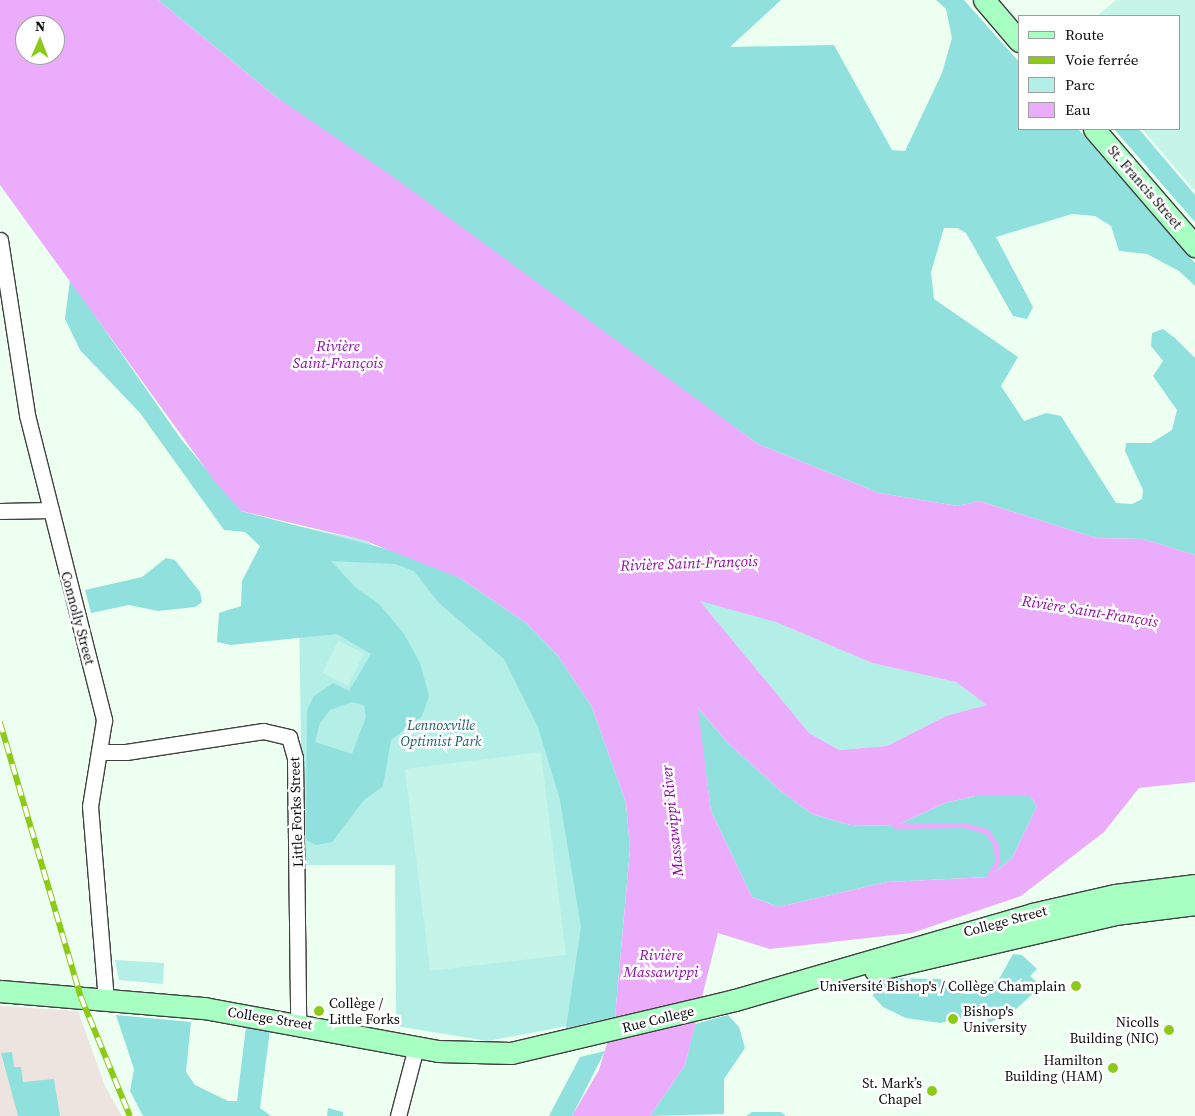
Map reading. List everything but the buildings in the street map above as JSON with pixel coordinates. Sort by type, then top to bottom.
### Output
[{"type":"main road","points":[[984,0],[1018,40]]},
{"type":"main road","name":"St. Francis Street","points":[[1095,130],[1195,246]]},
{"type":"main road","name":"College Street","points":[[719,1003],[820,976],[871,957],[1051,909],[1195,885]]},
{"type":"main road","name":"College Street","points":[[820,976],[873,971],[1116,914],[1195,904]]},
{"type":"main road","name":"College Street","points":[[0,991],[106,999],[298,1022],[416,1047],[460,1054],[511,1053],[597,1035]]},
{"type":"main road","name":"Rue College","points":[[597,1035],[719,1003]]},
{"type":"street","name":"Connolly Street","points":[[0,240],[22,391],[102,705],[104,731],[90,806],[106,999]]},
{"type":"street","points":[[0,511],[51,510]]},
{"type":"street","name":"Little Forks Street","points":[[99,752],[132,752],[263,731],[288,737],[295,758],[298,1022]]},
{"type":"street","points":[[398,1116],[416,1047]]},
{"type":"shaded area","points":[[158,0],[781,0],[730,47],[834,45],[892,150],[905,151],[942,73],[952,38],[946,9],[936,0],[964,0],[1018,61],[1018,130],[1079,130],[1195,263],[1195,286],[1179,271],[1147,254],[1119,251],[1111,226],[1095,216],[1072,214],[996,237],[1033,307],[1027,319],[1013,316],[966,233],[957,228],[944,228],[931,272],[934,299],[1018,357],[1001,386],[1024,421],[1046,413],[1061,416],[1116,503],[1132,504],[1142,499],[1143,490],[1125,451],[1126,443],[1151,443],[1172,430],[1177,410],[1153,376],[1163,361],[1151,346],[1152,333],[1163,329],[1175,338],[1195,358],[1195,555],[1143,539],[1096,538],[979,501],[958,506],[879,493],[758,444],[275,96]]},
{"type":"shaded area","points":[[1116,0],[1195,0],[1195,191],[1143,130],[1180,130],[1180,15],[1098,15]]},
{"type":"shaded area","points":[[1115,130],[1140,130],[1195,195],[1195,222]]},
{"type":"shaded area","points":[[70,280],[181,439],[241,511],[413,556],[460,578],[526,623],[558,656],[592,707],[626,803],[630,849],[615,1017],[566,1028],[581,927],[560,800],[538,727],[504,659],[439,603],[414,571],[395,564],[331,561],[356,588],[379,604],[404,634],[420,663],[429,696],[422,716],[391,740],[383,786],[364,800],[332,842],[316,845],[306,840],[307,710],[314,696],[333,683],[349,691],[371,654],[337,634],[231,645],[217,642],[219,613],[241,606],[242,581],[260,546],[245,532],[224,530],[140,413],[80,350],[65,319]],"holes":[[[352,702],[364,705],[366,717],[352,754],[315,742],[320,723],[330,710]]]},
{"type":"shaded area","points":[[166,558],[175,560],[200,592],[202,602],[195,607],[158,611],[129,605],[91,613],[85,590],[142,577]]},
{"type":"shaded area","points":[[338,641],[364,653],[348,686],[322,673]]},
{"type":"shaded area","points":[[697,707],[728,743],[782,792],[812,814],[850,825],[895,826],[945,803],[975,796],[1030,796],[1037,806],[1012,858],[989,877],[887,882],[778,907],[752,897],[711,811]]},
{"type":"shaded area","points":[[541,752],[566,955],[430,971],[405,769]]},
{"type":"shaded area","points":[[1013,954],[1022,955],[1037,969],[1030,976],[1041,986],[1014,1011],[989,1023],[984,1013],[940,1023],[906,1018],[883,1007],[873,996],[875,984],[884,978],[941,979],[957,987],[998,981]]},
{"type":"shaded area","points":[[0,1006],[78,1011],[105,1086],[122,1116],[0,1116]]},
{"type":"shaded area","points":[[116,1015],[191,1022],[186,1072],[195,1085],[228,1101],[237,1101],[246,1027],[270,1030],[260,1108],[271,1116],[143,1116],[130,1091],[134,1069]]},
{"type":"shaded area","points":[[728,1015],[739,1027],[745,1048],[724,1079],[724,1114],[650,1116],[685,1065],[695,1024]]},
{"type":"shaded area","points":[[605,1051],[572,1116],[549,1116],[580,1057]]},
{"type":"shaded area","points":[[12,1052],[14,1067],[21,1067],[23,1082],[54,1079],[60,1116],[18,1116],[1,1053]]},
{"type":"shaded area","points":[[328,1108],[343,1112],[343,1116],[327,1116]]},
{"type":"shaded area","points":[[752,1112],[781,1112],[786,1116],[746,1116]]},
{"type":"green space","name":"Lennoxville Optimist Park","points":[[255,517],[363,540],[526,623],[615,1017],[488,1041],[396,1026],[395,865],[303,865],[299,617]]},
{"type":"green space","points":[[699,600],[776,622],[872,663],[956,682],[988,705],[946,716],[887,746],[839,750],[809,733]]},
{"type":"green space","points":[[115,960],[164,963],[163,984],[119,980]]},
{"type":"water","name":"Rivière Saint-François","points":[[0,0],[158,0],[275,96],[392,176],[758,444],[879,493],[958,506],[979,501],[1096,538],[1143,539],[1195,555],[1195,782],[1139,788],[1104,832],[1021,896],[912,933],[770,949],[718,933],[685,1065],[650,1116],[572,1116],[599,1070],[615,1017],[630,849],[626,803],[592,707],[558,656],[526,623],[460,578],[363,540],[241,511],[216,483],[0,185]],"holes":[[[700,601],[776,622],[872,663],[956,682],[987,705],[946,716],[887,746],[839,750],[809,733]],[[698,708],[728,743],[782,792],[812,814],[850,825],[895,826],[945,803],[975,796],[1030,796],[1037,806],[1012,858],[989,877],[887,882],[778,907],[752,897],[711,811]]]},
{"type":"waterway","points":[[895,826],[964,825],[987,831],[996,845],[998,862],[989,877]]},
{"type":"railway","points":[[0,722],[81,997],[130,1116]]},
{"type":"place","name":"Université Bishop's / Collège Champlain","points":[[1076,986]]},
{"type":"place","name":"Collège / Little Forks","points":[[319,1011]]},
{"type":"place","name":"Bishop's University","points":[[953,1019]]},
{"type":"place","name":"Nicolls Building (NIC)","points":[[1169,1030]]},
{"type":"place","name":"Hamilton Building (HAM)","points":[[1113,1068]]},
{"type":"place","name":"St. Mark’s Chapel","points":[[932,1091]]},
{"type":"water label","name":"Massawippi River","points":[[672,821]]},
{"type":"water label","name":"Rivière Massawippi","points":[[661,962]]}]
